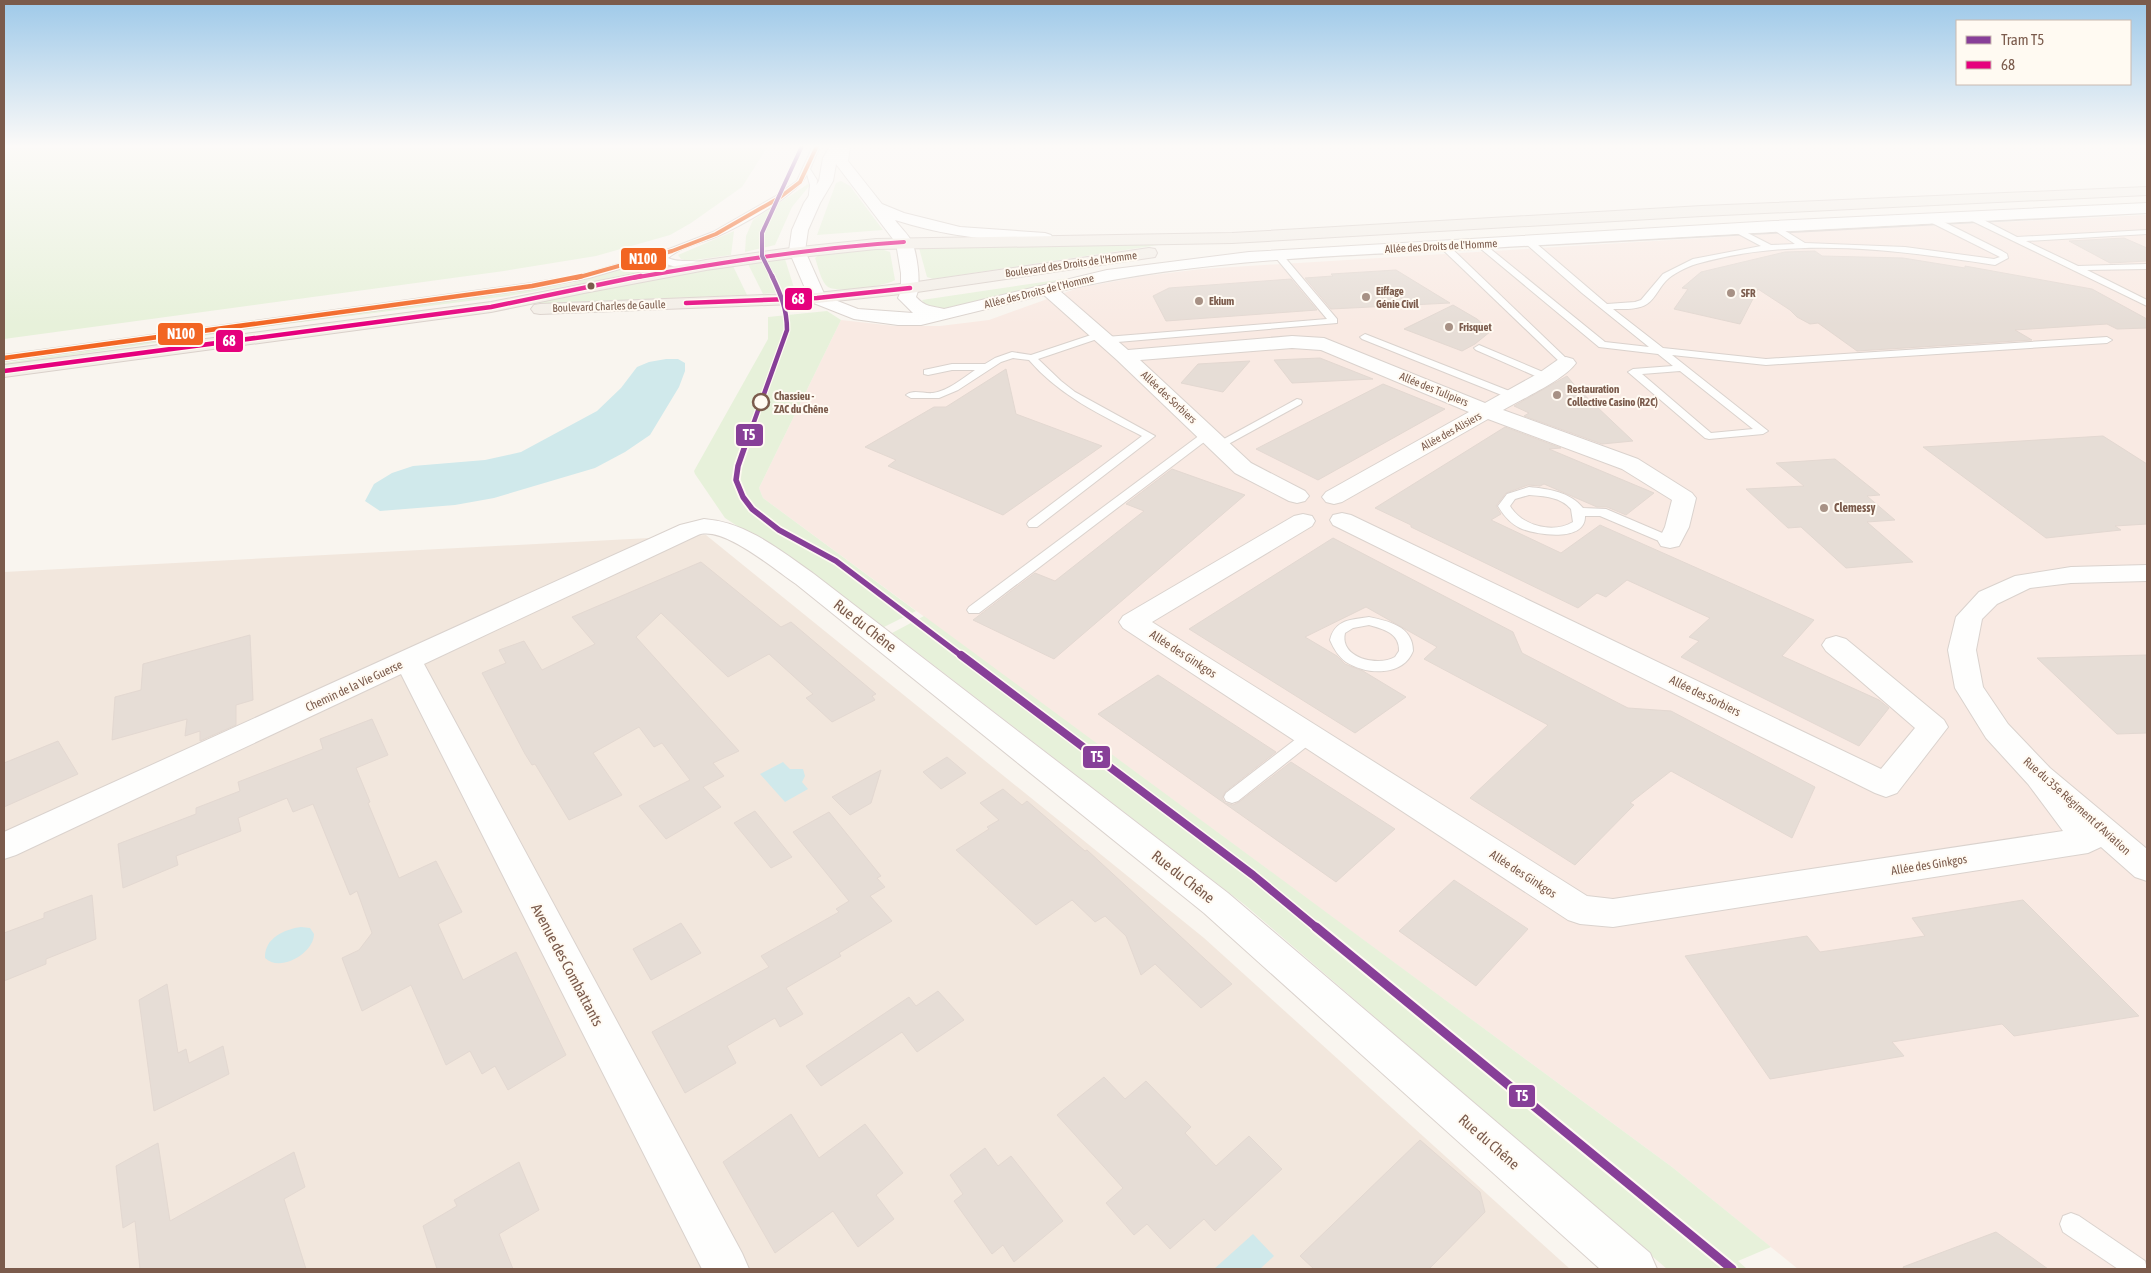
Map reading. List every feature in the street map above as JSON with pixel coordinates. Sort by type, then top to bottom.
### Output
[{"type":"main road","name":"Boulevard des Droits de l'Homme","points":[[797,251],[858,244],[904,242],[1232,238],[1702,211],[1833,205]]},
{"type":"main road","name":"Boulevard des Droits de l'Homme","points":[[817,298],[910,288],[1160,251],[1232,238]]},
{"type":"main road","name":"Boulevard Charles de Gaulle","points":[[4,371],[491,307],[562,290],[797,251]]},
{"type":"main road","name":"Boulevard Charles de Gaulle","points":[[491,307],[530,309],[817,298]]},
{"type":"street","points":[[811,205],[800,230],[797,251],[817,298]]},
{"type":"street","points":[[877,205],[904,242]]},
{"type":"street","points":[[879,208],[916,223],[950,231],[996,236],[1062,239]]},
{"type":"street","name":"Allée des Droits de l'Homme","points":[[817,298],[854,314],[872,318],[921,318],[949,314],[1107,275],[1170,266],[1279,256],[1734,228],[2147,208]]},
{"type":"street","name":"Allée des Droits de l'Homme","points":[[904,242],[910,273],[908,298],[916,309],[949,314]]},
{"type":"street","name":"Allée des Sorbiers","points":[[1047,289],[1124,356],[1243,468],[1300,508]]},
{"type":"street","name":"Allée des Tulipiers","points":[[1124,356],[1292,342],[1324,344],[1486,411],[1630,464],[1684,498],[1677,527],[1670,541]]},
{"type":"street","name":"Allée des Alisiers","points":[[1338,508],[1486,411],[1546,377],[1566,363]]},
{"type":"street","points":[[1300,508],[1320,524],[1332,524],[1338,508]]},
{"type":"street","name":"Allée des Ginkgos","points":[[1300,508],[1133,622],[1580,910],[1613,913],[2088,840],[2039,776]]},
{"type":"street","name":"Allée des Sorbiers","points":[[1338,508],[1886,785],[1933,726],[1836,645]]},
{"type":"street","name":"Chemin de la Vie Guerse","points":[[4,846],[689,530],[704,526]]},
{"type":"street","name":"Rue du Chêne","points":[[704,526],[719,527],[734,532],[805,579],[1216,903],[1634,1269]]},
{"type":"street","name":"Rue du 35e Régiment d'Aviation","points":[[2147,573],[2071,575],[2024,581],[1988,598],[1969,617],[1962,650],[1969,688],[1997,731],[2039,776],[2147,868]]},
{"type":"street","name":"Avenue des Combattants","points":[[408,661],[726,1269]]},
{"type":"lane","points":[[4,358],[240,324],[532,286],[588,276],[672,251],[716,234],[766,205]]},
{"type":"lane","points":[[1971,216],[2147,303]]},
{"type":"lane","points":[[1607,307],[1637,305],[1644,302],[1666,276],[1696,260],[1770,248],[1863,246],[1905,249],[1995,262],[2004,258],[1999,253],[1929,218]]},
{"type":"lane","points":[[1774,226],[1804,246]]},
{"type":"lane","points":[[1734,228],[1770,248]]},
{"type":"lane","points":[[2017,239],[2147,232]]},
{"type":"lane","points":[[1528,241],[1558,268],[1663,351],[1763,431],[1708,436],[1633,372],[1684,368]]},
{"type":"lane","points":[[1479,244],[1602,345],[1766,362],[2106,340]]},
{"type":"lane","points":[[1444,246],[1566,363]]},
{"type":"lane","points":[[672,251],[664,258],[671,264],[715,264]]},
{"type":"lane","points":[[911,395],[935,396],[954,388],[990,367],[998,360],[1012,355],[1032,358],[1103,337],[1334,321],[1279,256]]},
{"type":"lane","points":[[2078,269],[2147,266]]},
{"type":"lane","points":[[1365,337],[1513,396]]},
{"type":"lane","points":[[1479,348],[1546,377]]},
{"type":"lane","points":[[1032,358],[1046,375],[1074,397],[1150,436],[1033,524]]},
{"type":"lane","points":[[928,372],[952,367],[990,367]]},
{"type":"lane","points":[[974,610],[1213,440],[1297,402]]},
{"type":"lane","points":[[1524,492],[1541,492],[1564,499],[1574,505],[1579,512],[1580,519],[1577,525],[1569,529],[1545,531],[1516,521],[1506,512],[1504,506],[1506,500],[1511,495],[1524,492]]},
{"type":"lane","points":[[1579,512],[1602,512],[1670,541]]},
{"type":"lane","points":[[1369,621],[1381,623],[1400,633],[1406,641],[1408,648],[1406,655],[1400,661],[1380,666],[1356,662],[1340,650],[1336,643],[1336,636],[1340,629],[1352,623],[1369,621]]},
{"type":"lane","points":[[1232,797],[1310,736]]},
{"type":"lane","points":[[2072,1224],[2137,1269]]},
{"type":"shaded area","points":[[2147,215],[2147,1269],[1798,1269],[1672,1167],[763,498],[759,488],[841,320],[895,326],[940,326],[989,320],[1078,288],[1144,276],[1201,269],[1817,231]]},
{"type":"shaded area","points":[[706,535],[1204,938],[1570,1269],[4,1269],[4,572]]},
{"type":"green space","points":[[4,205],[716,205],[670,235],[596,256],[504,271],[4,339]]},
{"type":"green space","points":[[775,205],[793,205],[775,245],[745,252],[746,236],[753,220]]},
{"type":"green space","points":[[828,205],[865,205],[883,230],[817,235]]},
{"type":"green space","points":[[734,231],[731,255],[688,261],[681,259],[678,255]]},
{"type":"green space","points":[[1165,244],[933,279],[927,277],[919,248]]},
{"type":"green space","points":[[878,248],[890,252],[895,280],[851,289],[833,289],[828,287],[823,281],[815,258],[819,255]]},
{"type":"green space","points":[[785,259],[795,291],[763,294],[748,264]]},
{"type":"green space","points":[[653,262],[665,269],[508,296],[271,326],[4,365],[4,363],[254,327],[512,293],[572,283]]},
{"type":"green space","points":[[733,266],[747,295],[523,304],[525,302]]},
{"type":"green space","points":[[1070,278],[949,308],[930,307],[922,300]]},
{"type":"green space","points":[[827,311],[841,320],[759,488],[763,498],[916,611],[884,627],[831,587],[725,518],[694,471],[768,339],[768,317]]},
{"type":"green space","points":[[924,616],[1672,1167],[1771,1247],[1738,1261],[1747,1269],[1667,1269],[1245,905],[892,633]]},
{"type":"water","points":[[678,359],[685,363],[685,371],[679,387],[650,435],[625,452],[595,468],[494,498],[455,505],[380,511],[365,501],[374,484],[392,473],[413,466],[485,460],[521,452],[597,411],[621,388],[637,367],[649,362]]},
{"type":"water","points":[[783,762],[790,769],[803,769],[805,776],[802,782],[808,789],[785,802],[760,774]]},
{"type":"water","points":[[301,927],[310,928],[314,934],[313,941],[302,954],[295,959],[279,963],[271,962],[265,958],[268,945],[272,940],[282,932]]},
{"type":"water","points":[[1253,1234],[1274,1256],[1260,1269],[1214,1269]]},
{"type":"building","points":[[2124,238],[2147,248],[2147,261],[2110,263],[2069,241]]},
{"type":"building","points":[[1815,251],[1822,256],[1903,258],[1965,268],[1965,266],[2092,289],[2147,319],[2147,328],[2117,329],[2107,324],[2015,330],[2032,340],[1857,351],[1818,323],[1810,324],[1797,317],[1790,310],[1758,289],[1740,324],[1674,309],[1688,289],[1682,288],[1701,272],[1785,252]]},
{"type":"building","points":[[1396,270],[1450,303],[1331,309],[1305,278],[1333,276],[1331,274]]},
{"type":"building","name":"Ekium","points":[[1291,279],[1317,310],[1166,321],[1153,296],[1169,288]]},
{"type":"building","name":"Frisquet","points":[[1453,305],[1477,319],[1491,331],[1475,344],[1462,351],[1404,329]]},
{"type":"building","points":[[1320,358],[1373,379],[1292,383],[1274,360]]},
{"type":"building","points":[[1250,361],[1223,392],[1181,383],[1198,364]]},
{"type":"building","points":[[1006,369],[1016,414],[1102,446],[1003,515],[888,466],[896,460],[865,447],[934,407],[946,407]]},
{"type":"building","points":[[1567,376],[1576,387],[1633,441],[1602,444],[1524,416],[1529,413],[1514,406]]},
{"type":"building","points":[[1383,384],[1445,409],[1318,480],[1256,449]]},
{"type":"building","points":[[1505,427],[1561,448],[1549,449],[1654,493],[1626,515],[1607,507],[1597,507],[1544,484],[1540,486],[1528,485],[1506,493],[1496,506],[1501,514],[1491,520],[1561,553],[1600,525],[1814,620],[1782,656],[1879,700],[1889,708],[1859,746],[1681,657],[1699,641],[1689,637],[1710,618],[1627,580],[1606,597],[1597,593],[1578,608],[1375,508]]},
{"type":"building","points":[[2103,436],[2147,464],[2147,524],[2115,526],[2121,530],[2046,538],[1923,447]]},
{"type":"building","name":"Clemessy","points":[[1835,459],[1880,495],[1867,496],[1895,520],[1867,522],[1913,562],[1846,568],[1801,527],[1788,528],[1746,489],[1804,486],[1776,463]]},
{"type":"building","points":[[1172,469],[1245,495],[1054,659],[973,620],[1035,573],[1055,581],[1144,511],[1126,504]]},
{"type":"building","points":[[1333,538],[1513,632],[1522,653],[1622,705],[1628,708],[1671,711],[1815,787],[1792,838],[1671,771],[1630,803],[1634,805],[1575,865],[1470,798],[1548,725],[1424,659],[1437,647],[1366,607],[1305,637],[1337,656],[1345,664],[1363,671],[1406,697],[1355,733],[1189,629]]},
{"type":"building","points":[[701,562],[781,627],[791,622],[876,694],[872,696],[875,700],[832,722],[806,698],[813,694],[769,654],[728,677],[661,613],[636,637],[739,751],[713,763],[724,776],[703,787],[721,807],[666,839],[639,806],[690,780],[662,743],[654,747],[639,727],[593,753],[622,795],[569,820],[535,764],[532,765],[525,754],[482,673],[506,663],[499,650],[524,641],[542,670],[595,644],[572,617]]},
{"type":"building","points":[[250,635],[253,700],[236,705],[236,725],[200,741],[200,731],[185,736],[187,719],[112,740],[115,697],[141,690],[143,664]]},
{"type":"building","points":[[2147,655],[2147,733],[2117,734],[2037,658]]},
{"type":"building","points":[[1158,675],[1276,752],[1225,792],[1222,798],[1225,803],[1233,805],[1239,802],[1291,762],[1395,829],[1336,882],[1098,714]]},
{"type":"building","points":[[372,719],[388,755],[356,768],[370,802],[368,803],[399,878],[436,861],[462,912],[438,924],[463,980],[516,952],[566,1055],[508,1090],[495,1066],[482,1074],[470,1051],[446,1065],[411,985],[362,1011],[342,958],[359,950],[372,933],[357,891],[350,895],[313,804],[293,812],[287,798],[238,818],[241,831],[176,856],[178,865],[123,888],[118,844],[196,814],[196,808],[240,791],[238,782],[323,749],[320,739]]},
{"type":"building","points":[[58,741],[78,774],[4,807],[4,763]]},
{"type":"building","points":[[947,757],[966,773],[941,789],[923,772]]},
{"type":"building","points":[[881,770],[871,803],[850,815],[832,797]]},
{"type":"building","points":[[1003,789],[1022,805],[1027,801],[1085,851],[1087,850],[1232,984],[1201,1008],[1155,964],[1141,975],[1126,936],[1105,916],[1095,922],[1072,900],[1036,925],[956,850],[989,829],[987,827],[999,820],[980,803]]},
{"type":"building","points":[[755,811],[792,857],[771,868],[734,823]]},
{"type":"building","points":[[829,812],[881,876],[877,878],[885,887],[870,896],[892,921],[839,953],[841,956],[786,988],[803,1014],[780,1027],[775,1018],[727,1046],[736,1063],[685,1093],[652,1032],[769,967],[761,956],[839,912],[836,909],[849,901],[793,832]]},
{"type":"building","points":[[1454,880],[1528,929],[1476,986],[1399,931]]},
{"type":"building","points":[[92,895],[96,939],[46,959],[46,964],[4,981],[4,933],[44,918],[44,913]]},
{"type":"building","points":[[2023,900],[2139,1016],[2014,1036],[2002,1024],[1892,1042],[1904,1056],[1770,1079],[1685,956],[1807,936],[1820,952],[1925,936],[1912,918]]},
{"type":"building","points":[[681,923],[701,953],[651,980],[633,949]]},
{"type":"building","points":[[167,984],[178,1053],[186,1049],[189,1063],[223,1046],[229,1074],[154,1111],[139,1000]]},
{"type":"building","points":[[938,991],[964,1020],[917,1052],[902,1032],[821,1086],[806,1066],[909,997],[916,1006]]},
{"type":"building","points":[[1104,1077],[1125,1099],[1146,1081],[1191,1127],[1185,1133],[1216,1166],[1249,1136],[1282,1169],[1215,1231],[1204,1219],[1170,1249],[1147,1224],[1134,1235],[1106,1203],[1123,1188],[1057,1115]]},
{"type":"building","points":[[791,1114],[819,1158],[865,1124],[903,1173],[876,1195],[894,1219],[858,1247],[833,1211],[775,1253],[723,1162]]},
{"type":"building","points":[[1420,1140],[1480,1192],[1485,1212],[1429,1269],[1314,1269],[1300,1256]]},
{"type":"building","points":[[158,1143],[170,1221],[294,1152],[305,1187],[284,1199],[306,1269],[140,1269],[135,1221],[123,1228],[116,1166]]},
{"type":"building","points":[[985,1148],[998,1166],[1011,1156],[1063,1221],[1014,1262],[1003,1245],[992,1254],[954,1201],[963,1194],[950,1175]]},
{"type":"building","points":[[519,1162],[539,1210],[499,1234],[513,1269],[437,1269],[423,1226],[457,1206],[454,1200]]},
{"type":"building","points":[[1996,1232],[2048,1269],[1904,1269],[1903,1267]]},
{"type":"tram line","name":"T5","points":[[775,205],[762,233],[762,256],[783,299],[787,313],[787,330],[738,466],[737,485],[752,509],[779,530],[836,561],[1253,875],[1732,1269]]},
{"type":"transit line","name":"N100","points":[[4,358],[532,286],[589,275],[672,251],[716,234],[766,205]]},
{"type":"transit line","name":"68","points":[[4,371],[491,307],[631,278],[762,256],[847,246],[904,242]]},
{"type":"transit line","name":"68","points":[[686,303],[817,298],[910,288]]},
{"type":"place","name":"SFR","points":[[1731,293]]},
{"type":"place","name":"Eiffage Génie Civil","points":[[1366,297]]},
{"type":"place","name":"Ekium","points":[[1199,301]]},
{"type":"place","name":"Frisquet","points":[[1449,327]]},
{"type":"place","name":"Restauration Collective Casino (R2C)","points":[[1557,395]]},
{"type":"place","name":"Chassieu - ZAC du Chêne","points":[[761,402]]},
{"type":"place","name":"Clemessy","points":[[1824,508]]}]
